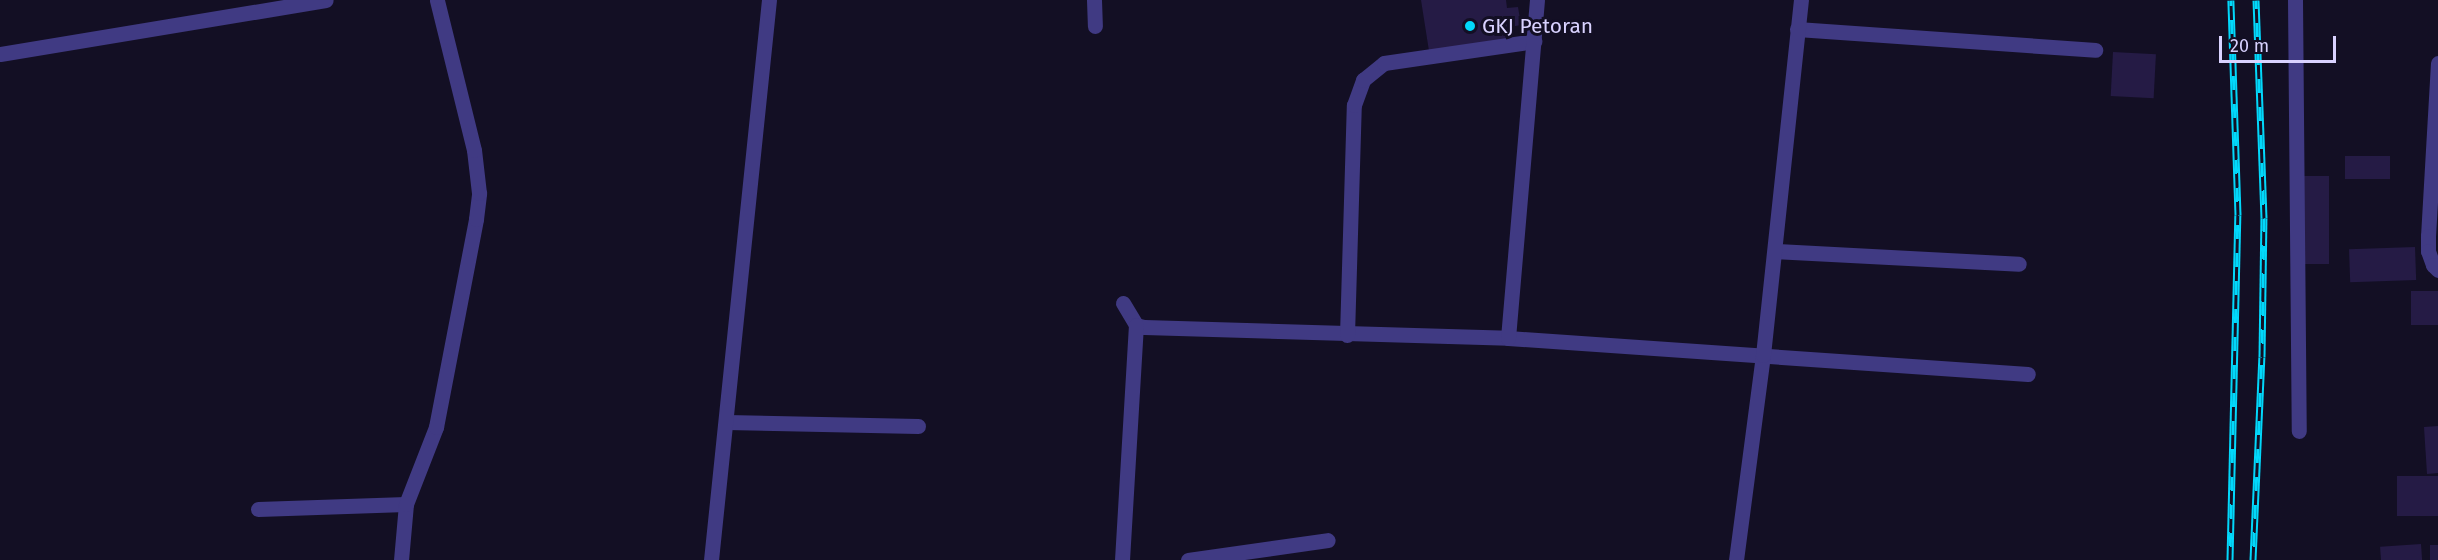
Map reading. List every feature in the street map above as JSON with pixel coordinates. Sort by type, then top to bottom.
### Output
[{"type":"street","points":[[0,54],[326,0]]},
{"type":"street","points":[[401,560],[406,504],[436,427],[477,219],[479,193],[474,150],[437,0]]},
{"type":"street","points":[[711,560],[769,0]]},
{"type":"street","points":[[1094,0],[1095,26]]},
{"type":"street","points":[[1508,338],[1537,0]]},
{"type":"street","points":[[1736,560],[1764,355],[1801,0]]},
{"type":"street","points":[[2295,0],[2299,431]]},
{"type":"street","points":[[1797,29],[2095,50]]},
{"type":"street","points":[[1347,335],[1354,105],[1363,80],[1384,63],[1534,41]]},
{"type":"street","points":[[2438,63],[2427,236],[2428,251],[2433,266],[2438,270]]},
{"type":"street","points":[[1775,251],[2019,264]]},
{"type":"street","points":[[1122,560],[1136,325],[1123,303]]},
{"type":"street","points":[[1136,325],[1347,335],[1508,338],[1589,346],[1764,355],[2028,374]]},
{"type":"street","points":[[726,422],[918,426]]},
{"type":"street","points":[[258,509],[406,504]]},
{"type":"street","points":[[1188,560],[1328,540]]},
{"type":"building","name":"GKJ Petoran","points":[[1421,0],[1506,0],[1507,8],[1518,7],[1521,25],[1510,27],[1512,38],[1429,51]]},
{"type":"building","points":[[2113,52],[2156,54],[2154,98],[2111,96]]},
{"type":"building","points":[[2345,156],[2390,156],[2390,179],[2345,179]]},
{"type":"building","points":[[2303,176],[2329,176],[2329,264],[2303,264]]},
{"type":"building","points":[[2415,247],[2416,280],[2350,282],[2349,249]]},
{"type":"building","points":[[2411,291],[2438,291],[2438,325],[2411,325]]},
{"type":"building","points":[[2438,426],[2438,473],[2427,474],[2424,427]]},
{"type":"building","points":[[2397,476],[2438,476],[2438,516],[2397,516]]},
{"type":"building","points":[[2421,544],[2422,560],[2381,560],[2380,547]]},
{"type":"building","points":[[2430,545],[2438,545],[2438,560],[2430,560]]},
{"type":"railway","points":[[2230,560],[2238,215],[2231,0]]},
{"type":"railway","points":[[2253,560],[2262,357],[2264,218],[2256,0]]},
{"type":"place","name":"GKJ Petoran","points":[[1470,26]]}]
